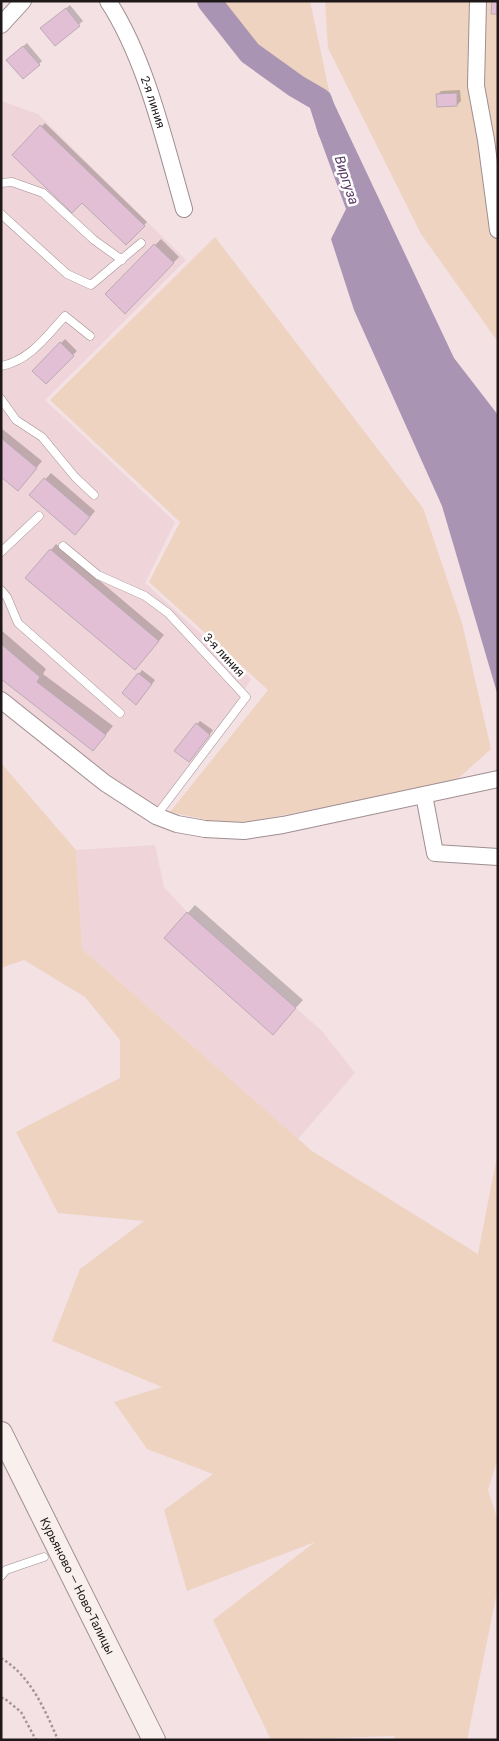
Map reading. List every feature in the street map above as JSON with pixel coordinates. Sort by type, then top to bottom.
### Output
[{"type":"main road","name":"Курьяново — Ново-Талицы","points":[[1,1434],[154,1740]]},
{"type":"main road","name":"Курьяново — Ново-Талицы","points":[[1,1466],[44,1557],[138,1740]]},
{"type":"street","points":[[1,25],[23,1]]},
{"type":"street","name":"2-я линия","points":[[108,1],[125,26],[156,117],[184,209]]},
{"type":"street","points":[[478,1],[476,86],[492,139],[498,230]]},
{"type":"street","points":[[1,700],[105,782],[156,816],[177,824],[205,829],[244,831],[283,825],[498,779]]},
{"type":"street","points":[[424,795],[435,853],[498,857]]},
{"type":"lane","points":[[1,183],[12,182],[43,192],[94,240],[122,260]]},
{"type":"lane","points":[[1,214],[67,274],[91,285],[141,243]]},
{"type":"lane","points":[[1,366],[16,363],[38,346],[65,316],[90,336]]},
{"type":"lane","points":[[1,399],[16,420],[42,437],[75,477],[94,495]]},
{"type":"lane","points":[[1,552],[38,516]]},
{"type":"lane","name":"3-я линия","points":[[63,546],[98,575],[145,596],[168,613],[246,697],[156,816]]},
{"type":"lane","points":[[1,590],[7,597],[18,624],[120,713]]},
{"type":"lane","points":[[3,1572],[44,1557]]},
{"type":"path","points":[[1,1658],[18,1672],[38,1698],[58,1740]]},
{"type":"path","points":[[1,1698],[4,1698],[21,1712],[36,1740]]},
{"type":"shaded area","points":[[209,1],[310,1],[330,95],[311,104],[296,86],[250,53]]},
{"type":"shaded area","points":[[325,1],[498,1],[498,342],[421,234],[328,48]]},
{"type":"shaded area","points":[[1,101],[38,114],[186,260],[45,400],[175,522],[145,583],[251,679],[234,707],[155,814],[1,689]]},
{"type":"shaded area","points":[[215,237],[423,508],[462,623],[491,749],[452,784],[230,825],[170,812],[268,690],[149,582],[180,522],[50,400]]},
{"type":"shaded area","points":[[1,763],[76,850],[82,949],[312,1151],[478,1254],[498,1151],[498,1458],[488,1490],[498,1521],[498,1587],[467,1740],[392,1740],[395,1736],[271,1740],[213,1620],[315,1542],[187,1591],[164,1510],[213,1474],[147,1449],[114,1402],[162,1387],[52,1341],[80,1269],[144,1221],[58,1213],[16,1132],[120,1078],[120,1040],[85,997],[24,960],[1,968]]},
{"type":"shaded area","points":[[155,845],[164,887],[187,912],[322,1031],[355,1073],[298,1139],[82,949],[76,850]]},
{"type":"water","points":[[330,95],[454,358],[498,415],[498,696],[442,506],[354,310],[331,239],[346,209],[317,130],[311,104]]},
{"type":"building","points":[[492,1],[498,1],[498,14],[491,14]]},
{"type":"building","points":[[66,8],[80,26],[55,46],[40,28]]},
{"type":"building","points":[[23,46],[40,65],[23,79],[6,60]]},
{"type":"building","points":[[457,93],[457,106],[437,107],[436,94]]},
{"type":"building","points":[[40,125],[145,226],[126,245],[82,203],[72,213],[12,155]]},
{"type":"building","points":[[154,244],[174,263],[125,314],[105,294]]},
{"type":"building","points":[[60,342],[74,356],[46,384],[32,371]]},
{"type":"building","points":[[1,438],[37,468],[18,491],[1,477]]},
{"type":"building","points":[[44,478],[90,517],[75,535],[29,495]]},
{"type":"building","points":[[50,549],[159,641],[135,670],[25,578]]},
{"type":"building","points":[[1,644],[40,677],[37,682],[106,735],[93,751],[1,679]]},
{"type":"building","points":[[138,673],[152,684],[136,705],[122,693]]},
{"type":"building","points":[[196,723],[210,735],[189,762],[174,751]]},
{"type":"building","points":[[187,912],[296,1008],[273,1035],[164,938]]},
{"type":"waterway","name":"Виргуза","points":[[209,1],[250,53],[296,86],[320,100],[330,131]]}]
